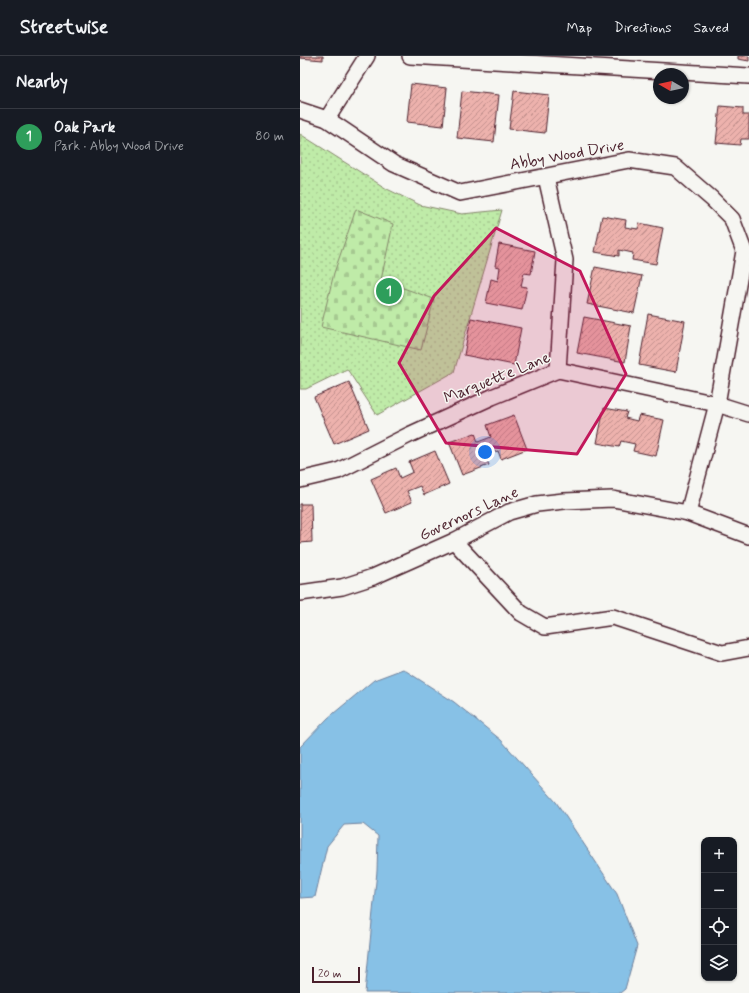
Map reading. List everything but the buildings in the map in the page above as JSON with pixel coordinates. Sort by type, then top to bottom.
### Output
[{"type":"street","points":[[327,120],[367,56]]},
{"type":"street","points":[[410,56],[749,76]]},
{"type":"street","name":"Abby Wood Drive","points":[[300,110],[327,120],[394,164],[460,193],[630,160],[675,167],[712,198],[732,219],[744,251],[717,404],[688,513]]},
{"type":"street","points":[[546,177],[565,260],[558,370]]},
{"type":"street","name":"Marquette Lane","points":[[300,480],[338,471],[423,428],[492,397],[558,370],[717,404],[749,414]]},
{"type":"street","name":"Governors Lane","points":[[300,593],[342,587],[373,577],[454,541],[509,512],[537,504],[564,501],[613,500],[688,513],[749,536]]},
{"type":"street","points":[[454,541],[521,614],[545,627],[613,617],[722,653],[749,648]]},
{"type":"highlighted area","points":[[496,228],[580,271],[626,374],[577,454],[446,443],[399,363],[434,296]]},
{"type":"green space","points":[[300,134],[387,189],[420,205],[462,214],[502,210],[454,372],[377,415],[347,369],[306,389],[300,389]]},
{"type":"green space","points":[[356,209],[393,224],[381,280],[434,299],[421,350],[321,327],[334,273]]},
{"type":"water","points":[[403,669],[454,702],[501,740],[556,802],[617,894],[637,946],[625,989],[620,993],[365,993],[377,871],[378,836],[363,824],[344,825],[327,846],[315,897],[300,898],[300,747],[328,718],[374,680]]},
{"type":"place","name":"Oak Park","points":[[389,291]]}]
